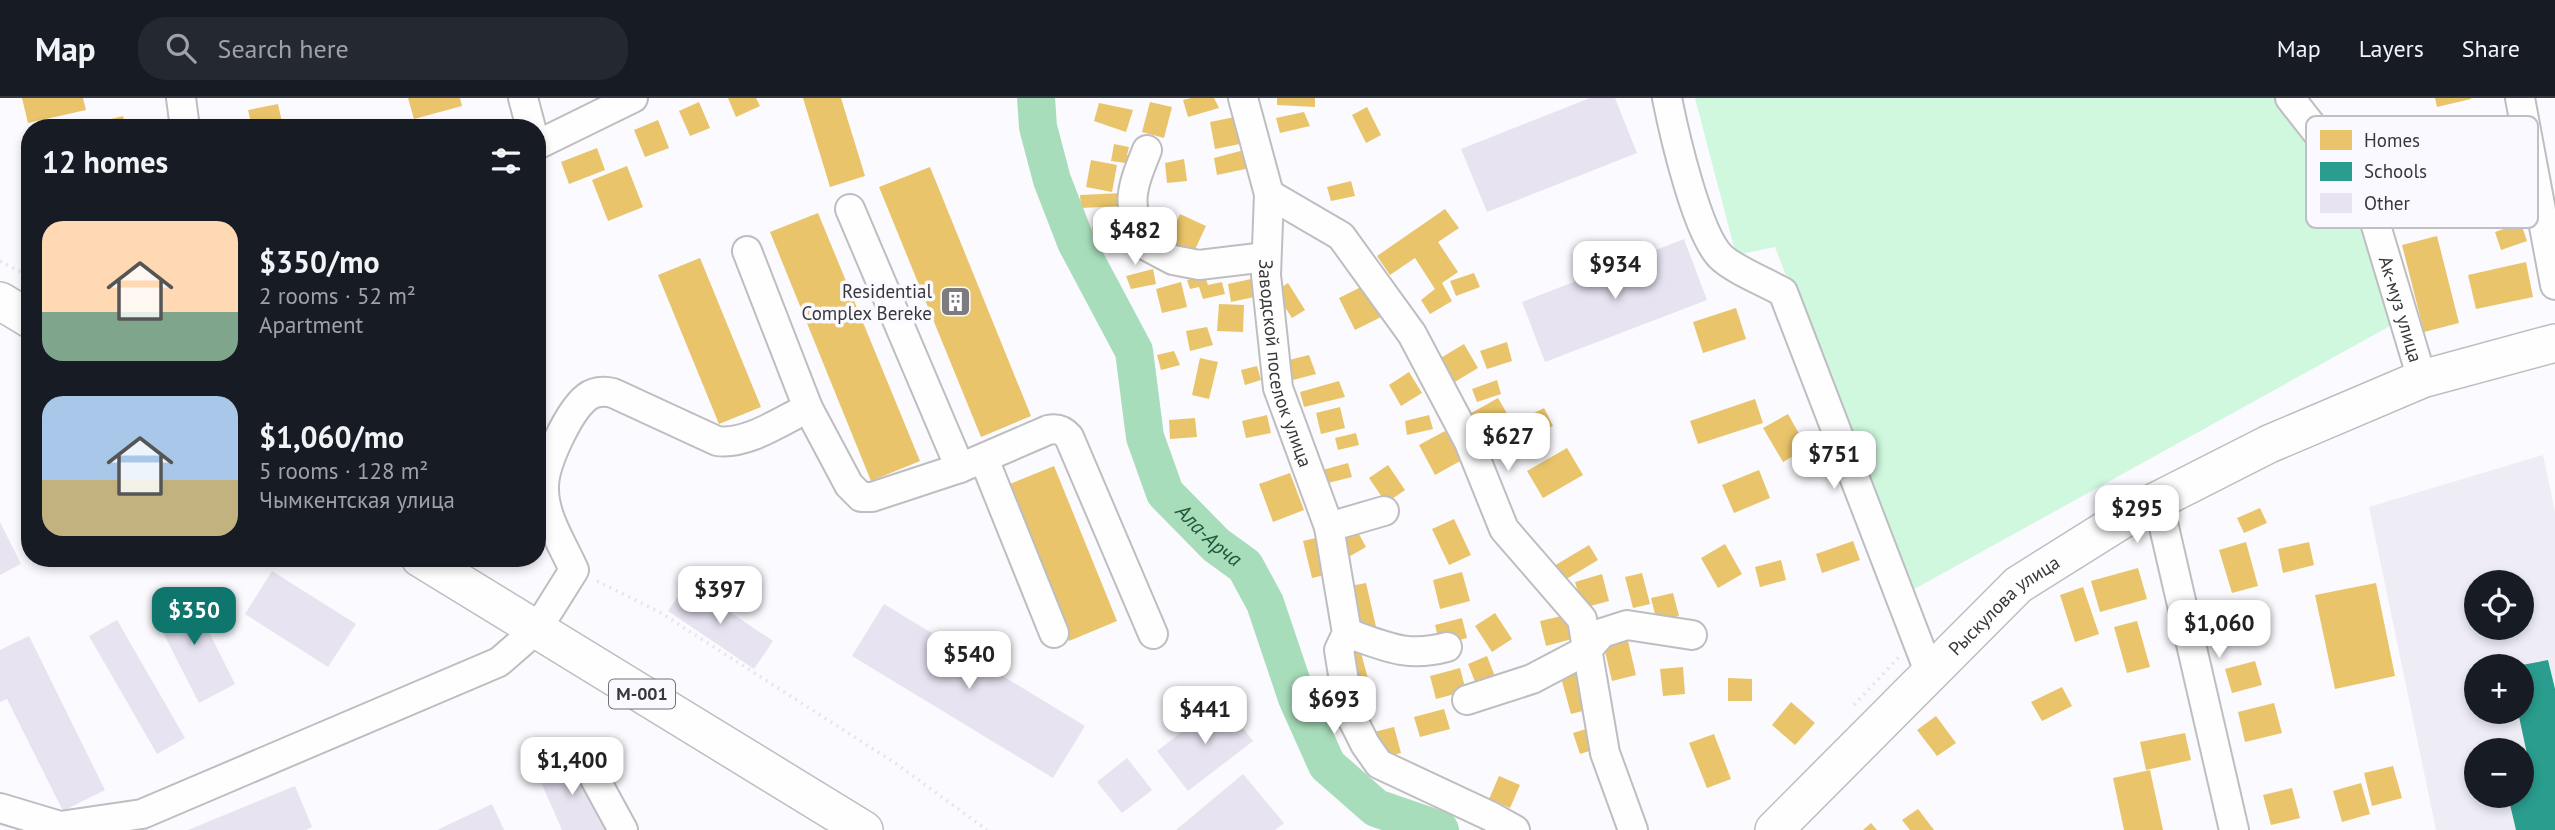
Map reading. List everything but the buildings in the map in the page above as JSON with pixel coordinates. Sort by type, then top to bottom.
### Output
[{"type":"main road","points":[[0,301],[21,314]]},
{"type":"main road","name":"Рыскулова улица","points":[[1774,830],[2018,585],[2131,514],[2269,444],[2422,379],[2555,343]]},
{"type":"main road","name":"М-001","points":[[435,567],[864,830]]},
{"type":"street","points":[[181,98],[184,119]]},
{"type":"street","points":[[523,98],[529,119]]},
{"type":"street","points":[[546,141],[633,98]]},
{"type":"street","name":"Заводской поселок улица","points":[[1243,98],[1269,194],[1266,275],[1278,388],[1329,527],[1347,633],[1339,650],[1349,712],[1364,744],[1379,764],[1514,830]]},
{"type":"street","points":[[1667,98],[1676,140],[1709,240],[1722,258],[1783,292],[1930,674]]},
{"type":"street","name":"Ак-муз улица","points":[[2290,98],[2306,118]]},
{"type":"street","points":[[2520,98],[2523,116]]},
{"type":"street","points":[[1147,150],[1131,191],[1132,216],[1141,243],[1173,260],[1199,265],[1266,257]]},
{"type":"street","points":[[1269,194],[1340,236],[1412,334],[1469,442],[1504,529],[1582,619],[1605,753],[1633,830]]},
{"type":"street","points":[[2538,194],[2555,285]]},
{"type":"street","points":[[850,209],[1054,634]]},
{"type":"street","name":"Ак-муз улица","points":[[2377,228],[2422,379]]},
{"type":"street","points":[[747,251],[808,408],[849,485],[861,497],[872,497],[972,463],[1048,430],[1065,432],[1153,634]]},
{"type":"street","points":[[546,469],[558,438],[585,398],[599,392],[613,393],[717,441],[729,442],[742,439],[808,408]]},
{"type":"street","points":[[2158,501],[2234,830]]},
{"type":"street","points":[[0,808],[60,826],[142,814],[499,662],[537,629],[574,570],[546,503]]},
{"type":"street","points":[[1329,527],[1384,511]]},
{"type":"street","points":[[1467,700],[1532,679],[1587,650],[1602,633],[1627,625],[1692,635]]},
{"type":"street","points":[[1347,633],[1401,652],[1430,652],[1447,648]]},
{"type":"street","points":[[593,775],[623,830]]},
{"type":"path","points":[[0,261],[21,272]]},
{"type":"path","points":[[574,570],[661,613],[898,765],[987,830]]},
{"type":"shaded area","points":[[2543,455],[2555,512],[2555,830],[2436,830],[2369,507]]},
{"type":"green space","points":[[1695,98],[2282,98],[2306,132],[2306,228],[2366,228],[2399,321],[1909,592],[1775,247],[1736,255]]},
{"type":"waterway","name":"Ала-Арча","points":[[1036,98],[1038,127],[1052,180],[1076,242],[1134,351],[1145,437],[1165,493],[1216,545],[1245,566],[1265,603],[1297,698],[1327,765],[1376,808],[1440,830]]},
{"type":"place","name":"Residential Complex Bereke","points":[[955,302]]}]
